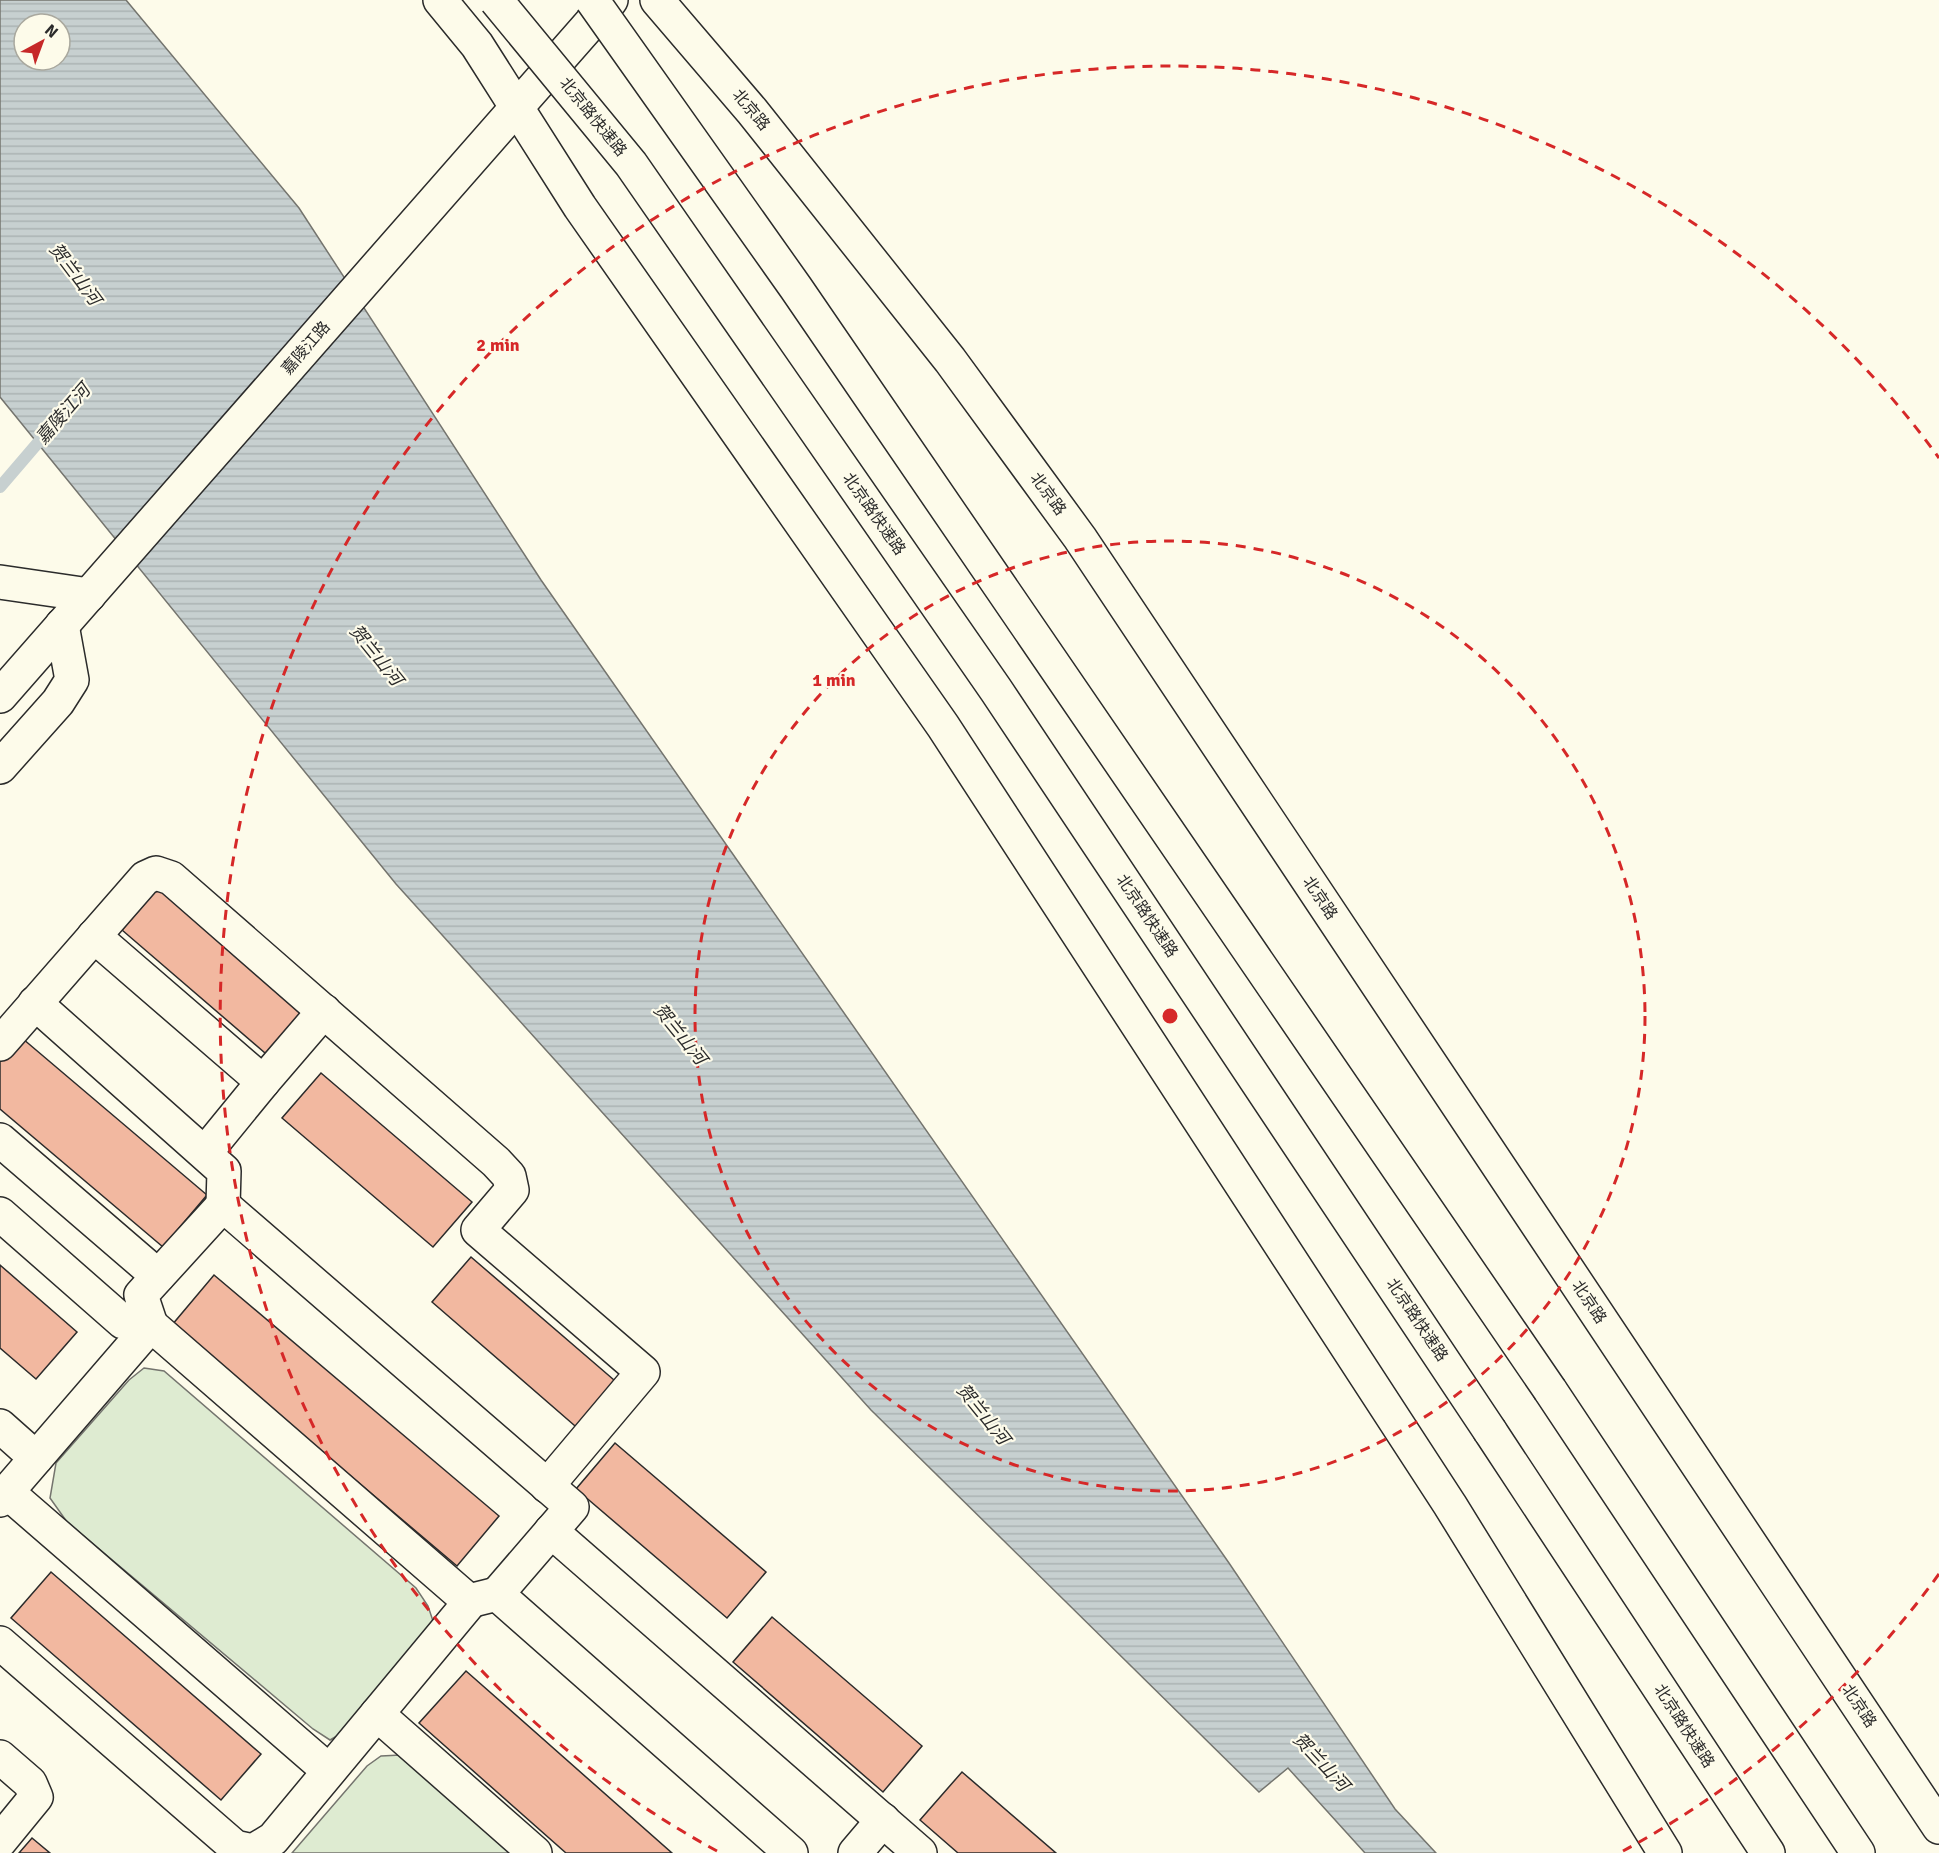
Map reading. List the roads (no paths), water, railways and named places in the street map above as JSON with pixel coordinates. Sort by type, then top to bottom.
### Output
[{"type":"main road","points":[[440,0],[477,45],[580,207],[943,726],[1450,1505],[1665,1853]]},
{"type":"main road","name":"北京路快速路","points":[[496,0],[631,164],[996,690],[1768,1853]]},
{"type":"main road","points":[[592,0],[795,288],[1550,1390],[1858,1853]]},
{"type":"main road","name":"嘉陵江路","points":[[0,696],[611,0]]},
{"type":"main road","name":"北京路","points":[[657,0],[752,111],[942,351],[1080,537],[1939,1827]]},
{"type":"main road","points":[[0,582],[89,595]]},
{"type":"main road","points":[[0,767],[58,702],[72,680],[62,625]]},
{"type":"main road","points":[[0,1044],[145,878],[156,873],[171,878],[496,1162],[509,1176],[512,1190],[478,1230],[643,1372],[547,1486]]},
{"type":"main road","points":[[94,936],[263,1082]]},
{"type":"main road","points":[[35,1003],[224,1171],[223,1205],[141,1295],[151,1325],[791,1853]]},
{"type":"main road","points":[[205,1153],[324,1011]]},
{"type":"main road","points":[[0,1140],[158,1276]]},
{"type":"main road","points":[[0,1643],[235,1847],[253,1851],[273,1839],[376,1714],[572,1507],[223,1205]]},
{"type":"main road","points":[[0,1214],[123,1322],[151,1325]]},
{"type":"main road","points":[[151,1325],[4,1496],[329,1771]]},
{"type":"main road","points":[[0,1426],[36,1458]]},
{"type":"main road","points":[[551,1531],[920,1853]]},
{"type":"main road","points":[[376,1714],[535,1853]]},
{"type":"main road","points":[[0,1757],[30,1783],[36,1797],[0,1841]]},
{"type":"main road","points":[[855,1853],[883,1820]]},
{"type":"water","name":"贺兰山河","points":[[0,0],[126,0],[299,208],[541,580],[1229,1563],[1395,1809],[1436,1853],[1365,1853],[1288,1768],[1259,1792],[871,1410],[396,884],[0,397]]},
{"type":"waterway","name":"嘉陵江河","points":[[0,487],[48,431]]}]
